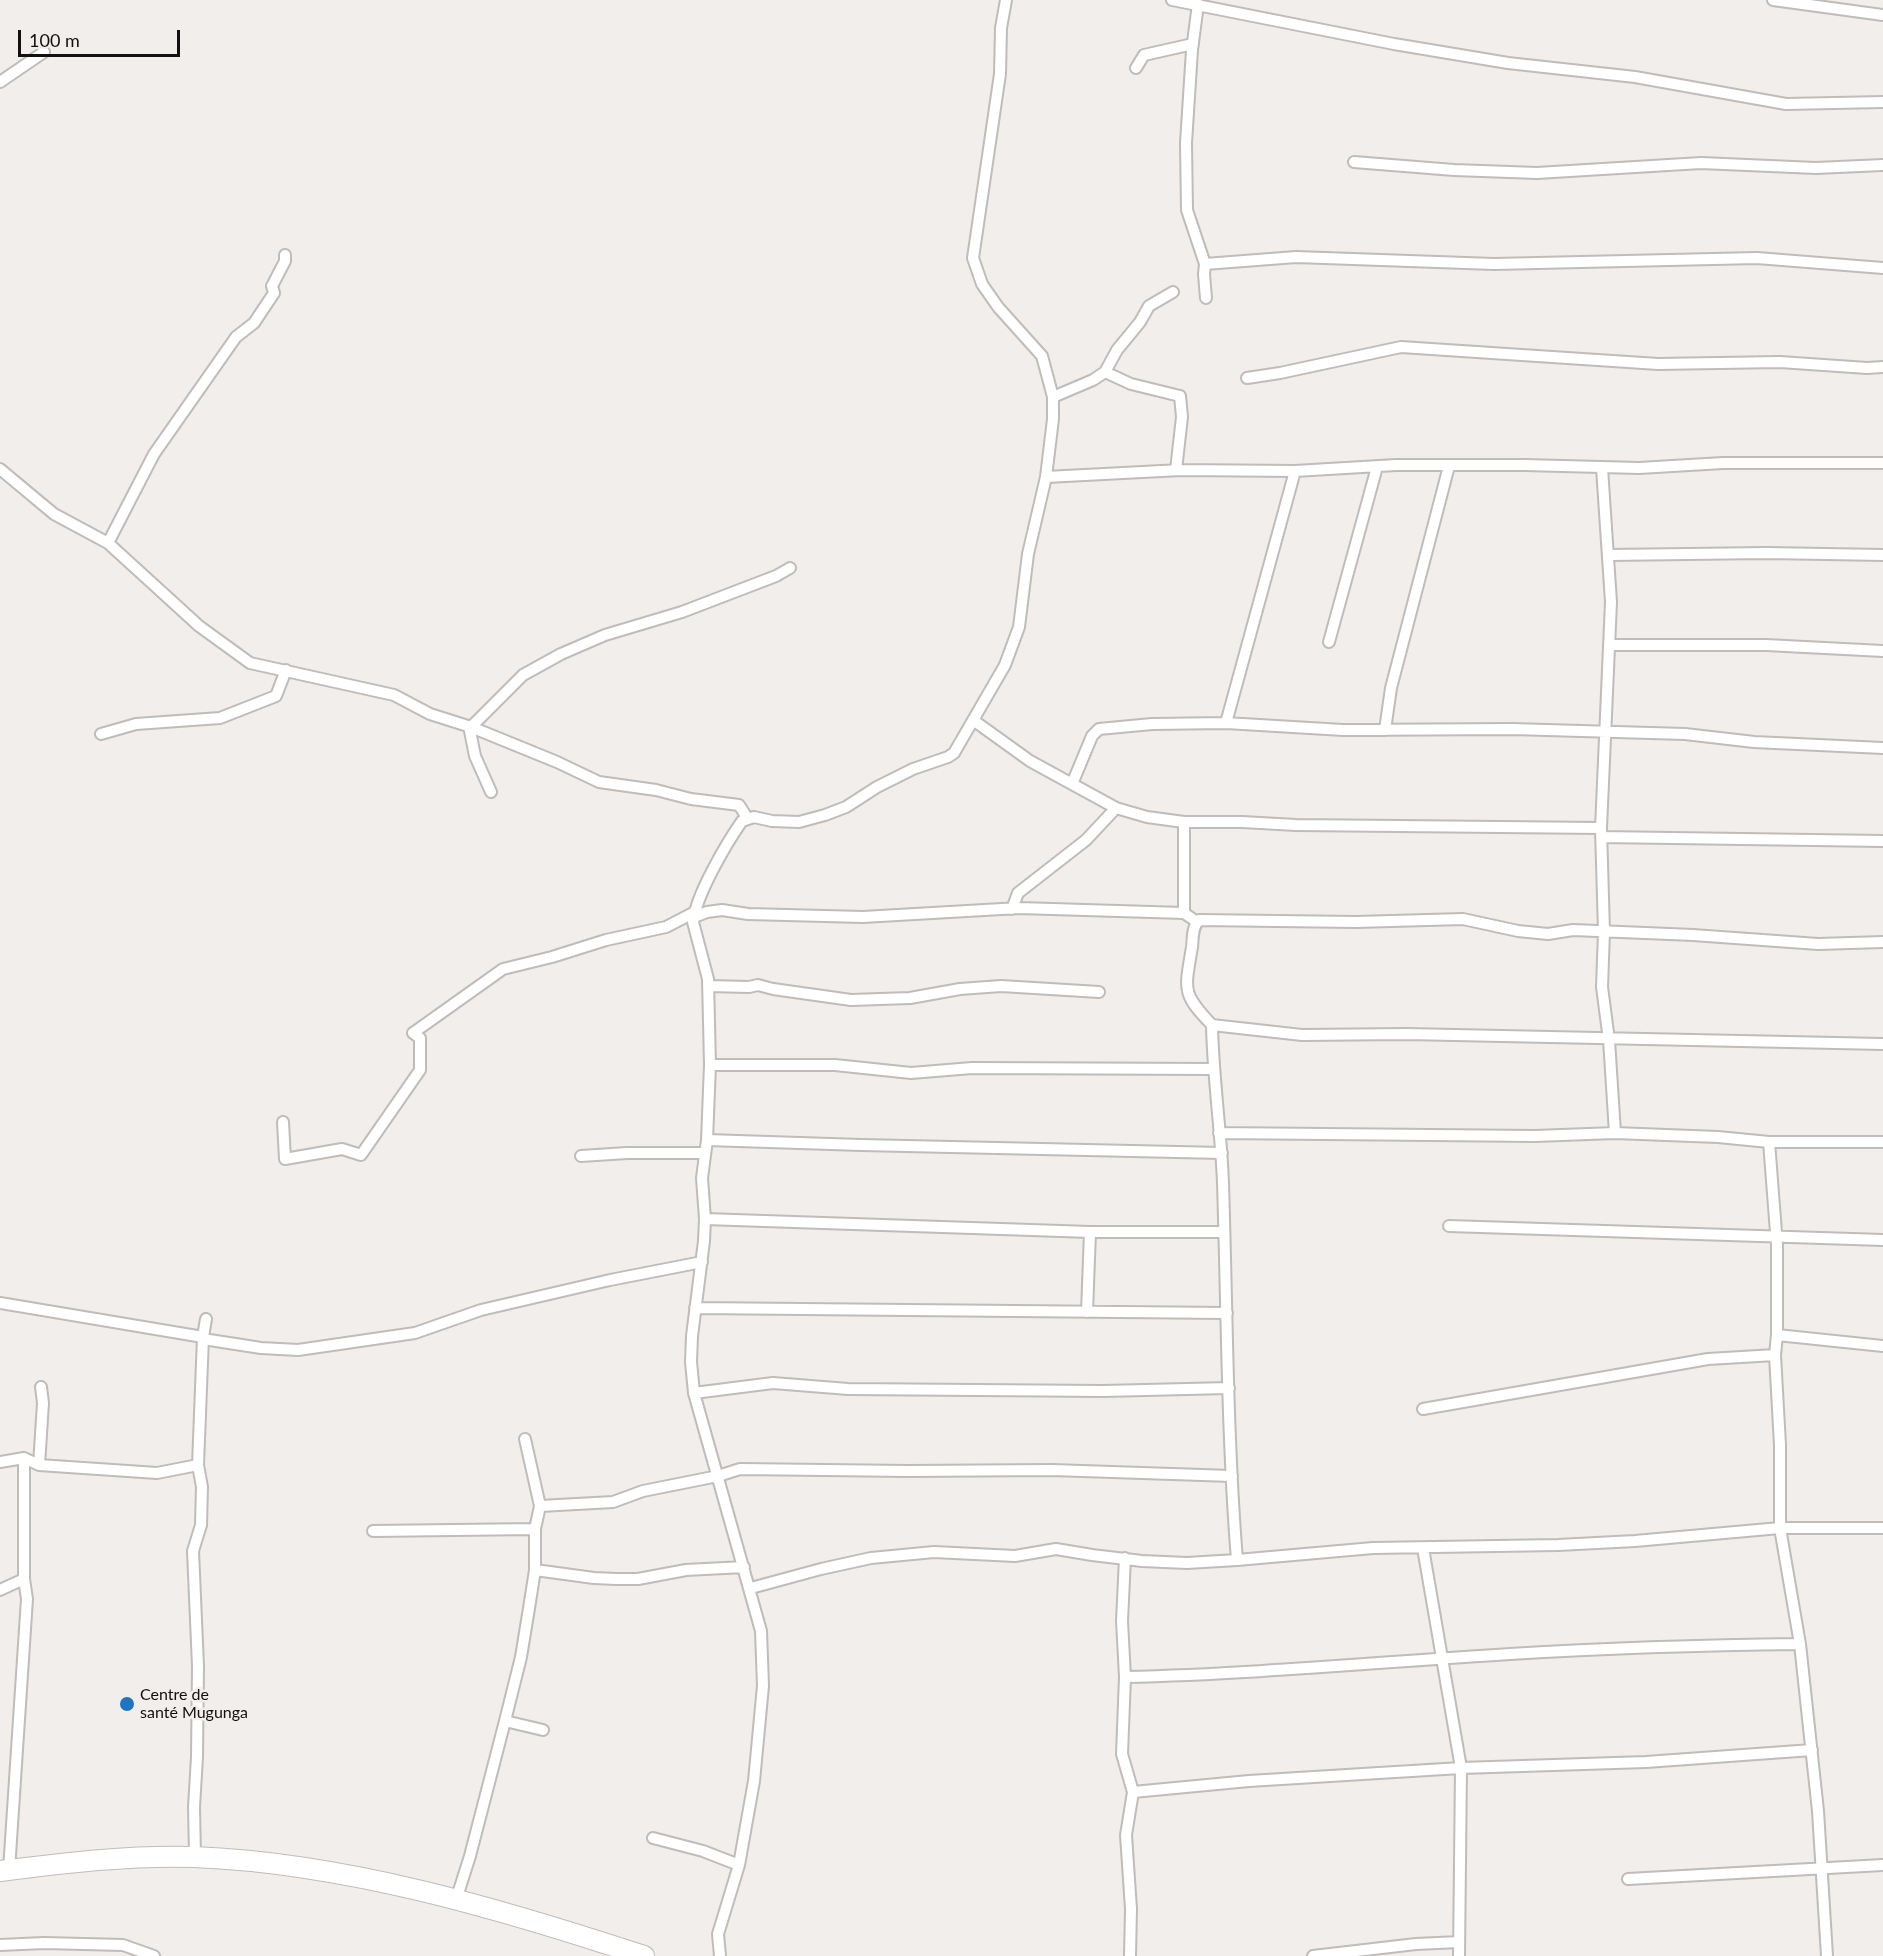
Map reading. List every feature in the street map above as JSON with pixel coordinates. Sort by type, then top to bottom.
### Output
[{"type":"highway","points":[[5,1870],[87,1860],[140,1857],[195,1857],[270,1863],[397,1886],[456,1900],[644,1956]]},
{"type":"street","points":[[720,1956],[718,1934],[739,1865],[754,1781],[763,1686],[762,1631],[694,1393],[691,1354],[705,1219],[702,1178],[707,1140],[710,1065],[708,986],[693,922],[697,903],[742,821],[754,817],[772,821],[799,822],[846,807],[878,786],[954,753],[1005,665],[1019,627],[1028,554],[1046,477],[1053,419],[1053,397],[1042,356],[982,284],[973,258],[1000,74],[1001,28],[1006,0]]},
{"type":"street","points":[[1172,0],[1405,46],[1508,63],[1635,77],[1786,104],[1883,102]]},
{"type":"street","points":[[1773,0],[1883,15]]},
{"type":"street","points":[[1198,4],[1186,143],[1187,210],[1205,264],[1206,298]]},
{"type":"street","points":[[1136,68],[1144,55],[1193,44]]},
{"type":"street","points":[[0,82],[44,52]]},
{"type":"street","points":[[1354,162],[1454,170],[1537,173],[1701,163],[1816,168],[1883,165]]},
{"type":"street","points":[[108,543],[154,454],[236,337],[254,323],[274,293],[272,286],[285,261],[285,255]]},
{"type":"street","points":[[1205,264],[1296,257],[1494,264],[1757,258],[1883,268]]},
{"type":"street","points":[[1053,397],[1093,380],[1105,372],[1117,350],[1140,322],[1149,306],[1173,292]]},
{"type":"street","points":[[1247,378],[1401,347],[1658,364],[1780,362],[1883,367]]},
{"type":"street","points":[[1105,372],[1131,384],[1180,396],[1182,417],[1176,470]]},
{"type":"street","points":[[1046,477],[1176,470],[1295,471],[1377,466],[1524,465],[1639,468],[1723,463],[1883,463]]},
{"type":"street","points":[[1329,642],[1377,466]]},
{"type":"street","points":[[1385,730],[1391,688],[1449,466]]},
{"type":"street","points":[[1602,468],[1611,602],[1601,832],[1604,932],[1602,987],[1609,1040],[1615,1133]]},
{"type":"street","points":[[0,469],[54,514],[108,543],[199,626],[250,663],[394,695],[430,714],[470,727],[599,782],[738,805],[748,819]]},
{"type":"street","points":[[1226,723],[1295,471]]},
{"type":"street","points":[[1609,555],[1767,553],[1883,555]]},
{"type":"street","points":[[470,727],[523,675],[561,654],[605,636],[682,612],[776,576],[790,568]]},
{"type":"street","points":[[1609,645],[1766,645],[1883,651]]},
{"type":"street","points":[[101,734],[136,724],[220,718],[276,696],[286,670]]},
{"type":"street","points":[[973,720],[1030,761],[1116,808],[1148,817],[1184,822],[1883,841]]},
{"type":"street","points":[[1072,784],[1092,736],[1099,729],[1152,724],[1226,723],[1325,729],[1512,729],[1685,734],[1754,742],[1883,748]]},
{"type":"street","points":[[470,727],[475,756],[491,792]]},
{"type":"street","points":[[1012,909],[1018,893],[1086,840],[1116,808]]},
{"type":"street","points":[[1184,822],[1184,914]]},
{"type":"street","points":[[283,1122],[285,1159],[342,1149],[361,1155],[420,1070],[420,1038],[413,1033],[489,977],[503,969],[606,940],[666,927],[707,912],[722,910],[748,914],[863,917],[1012,909],[1184,914],[1197,922]]},
{"type":"street","points":[[1883,942],[1818,944],[1694,935],[1573,930],[1548,934],[1518,931],[1463,919],[1356,922],[1199,920],[1194,928],[1186,986],[1193,1005],[1212,1025],[1302,1035],[1407,1034],[1883,1044]]},
{"type":"street","points":[[708,986],[749,987],[758,985],[851,1000],[910,998],[960,989],[1001,986],[1099,992]]},
{"type":"street","points":[[1212,1025],[1213,1069],[1222,1153],[1232,1476],[1237,1560]]},
{"type":"street","points":[[710,1065],[835,1065],[911,1073],[972,1068],[1213,1069]]},
{"type":"street","points":[[1219,1133],[1535,1136],[1615,1133],[1718,1137],[1769,1142],[1883,1142]]},
{"type":"street","points":[[707,1140],[1222,1153]]},
{"type":"street","points":[[1769,1142],[1776,1235],[1778,1335],[1775,1355],[1780,1444],[1780,1528],[1800,1644],[1812,1750],[1827,1956]]},
{"type":"street","points":[[581,1156],[705,1153]]},
{"type":"street","points":[[705,1219],[1090,1232],[1224,1232]]},
{"type":"street","points":[[1449,1226],[1883,1240]]},
{"type":"street","points":[[1087,1312],[1090,1232]]},
{"type":"street","points":[[0,1303],[261,1348],[298,1350],[414,1333],[481,1310],[610,1280],[702,1262]]},
{"type":"street","points":[[695,1308],[1227,1313]]},
{"type":"street","points":[[195,1857],[198,1666],[193,1551],[201,1525],[202,1487],[198,1465],[203,1338],[206,1319]]},
{"type":"street","points":[[1778,1335],[1883,1346]]},
{"type":"street","points":[[1423,1409],[1707,1359],[1775,1355]]},
{"type":"street","points":[[694,1393],[773,1383],[848,1389],[1102,1391],[1229,1388]]},
{"type":"street","points":[[39,1465],[43,1403],[41,1387]]},
{"type":"street","points":[[456,1900],[470,1856],[521,1657],[535,1570],[536,1529],[540,1506],[525,1439]]},
{"type":"street","points":[[0,1462],[24,1458],[39,1465],[158,1473],[198,1465]]},
{"type":"street","points":[[5,1870],[27,1599],[24,1579],[24,1458]]},
{"type":"street","points":[[540,1506],[613,1502],[643,1491],[718,1476],[740,1469],[1052,1470],[1232,1476]]},
{"type":"street","points":[[751,1588],[871,1558],[934,1552],[1015,1556],[1056,1549],[1092,1556],[1187,1563],[1373,1548],[1558,1545],[1635,1541],[1780,1528],[1883,1528]]},
{"type":"street","points":[[374,1531],[536,1529]]},
{"type":"street","points":[[1423,1548],[1461,1768],[1459,1956]]},
{"type":"street","points":[[1125,1558],[1122,1620],[1125,1677],[1122,1754],[1133,1792],[1126,1834],[1131,1909],[1130,1956]]},
{"type":"street","points":[[535,1570],[594,1578],[638,1579],[686,1570],[744,1567]]},
{"type":"street","points":[[0,1590],[24,1579]]},
{"type":"street","points":[[1125,1677],[1181,1676],[1668,1645],[1800,1644]]},
{"type":"street","points":[[505,1721],[543,1730]]},
{"type":"street","points":[[1133,1792],[1249,1781],[1461,1768],[1646,1762],[1812,1750]]},
{"type":"street","points":[[653,1838],[703,1851],[739,1865]]},
{"type":"street","points":[[1628,1879],[1883,1865]]},
{"type":"street","points":[[1314,1956],[1416,1944],[1459,1942]]},
{"type":"street","points":[[0,1945],[44,1943],[123,1945],[154,1956]]},
{"type":"place","name":"Centre de santé Mugunga","points":[[127,1704]]}]
